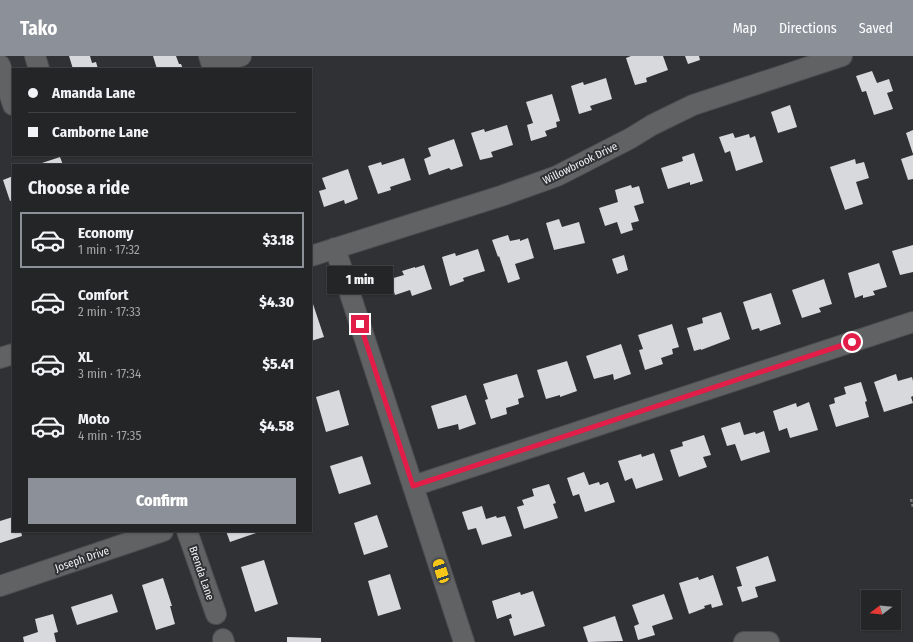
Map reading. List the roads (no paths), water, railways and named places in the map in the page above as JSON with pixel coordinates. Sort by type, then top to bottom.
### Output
[{"type":"street","points":[[35,56],[39,68]]},
{"type":"street","points":[[209,56],[212,65],[241,56]]},
{"type":"street","name":"Willowbrook Drive","points":[[312,256],[501,196],[557,176],[692,105],[842,56]]},
{"type":"street","points":[[0,65],[12,102]]},
{"type":"street","points":[[335,248],[464,642]]},
{"type":"street","points":[[413,486],[913,322]]},
{"type":"street","points":[[0,358],[12,354]]},
{"type":"street","name":"Joseph Drive","points":[[0,586],[160,532]]},
{"type":"street","name":"Brenda Lane","points":[[187,532],[216,614]]},
{"type":"street","points":[[744,642],[770,642]]}]
